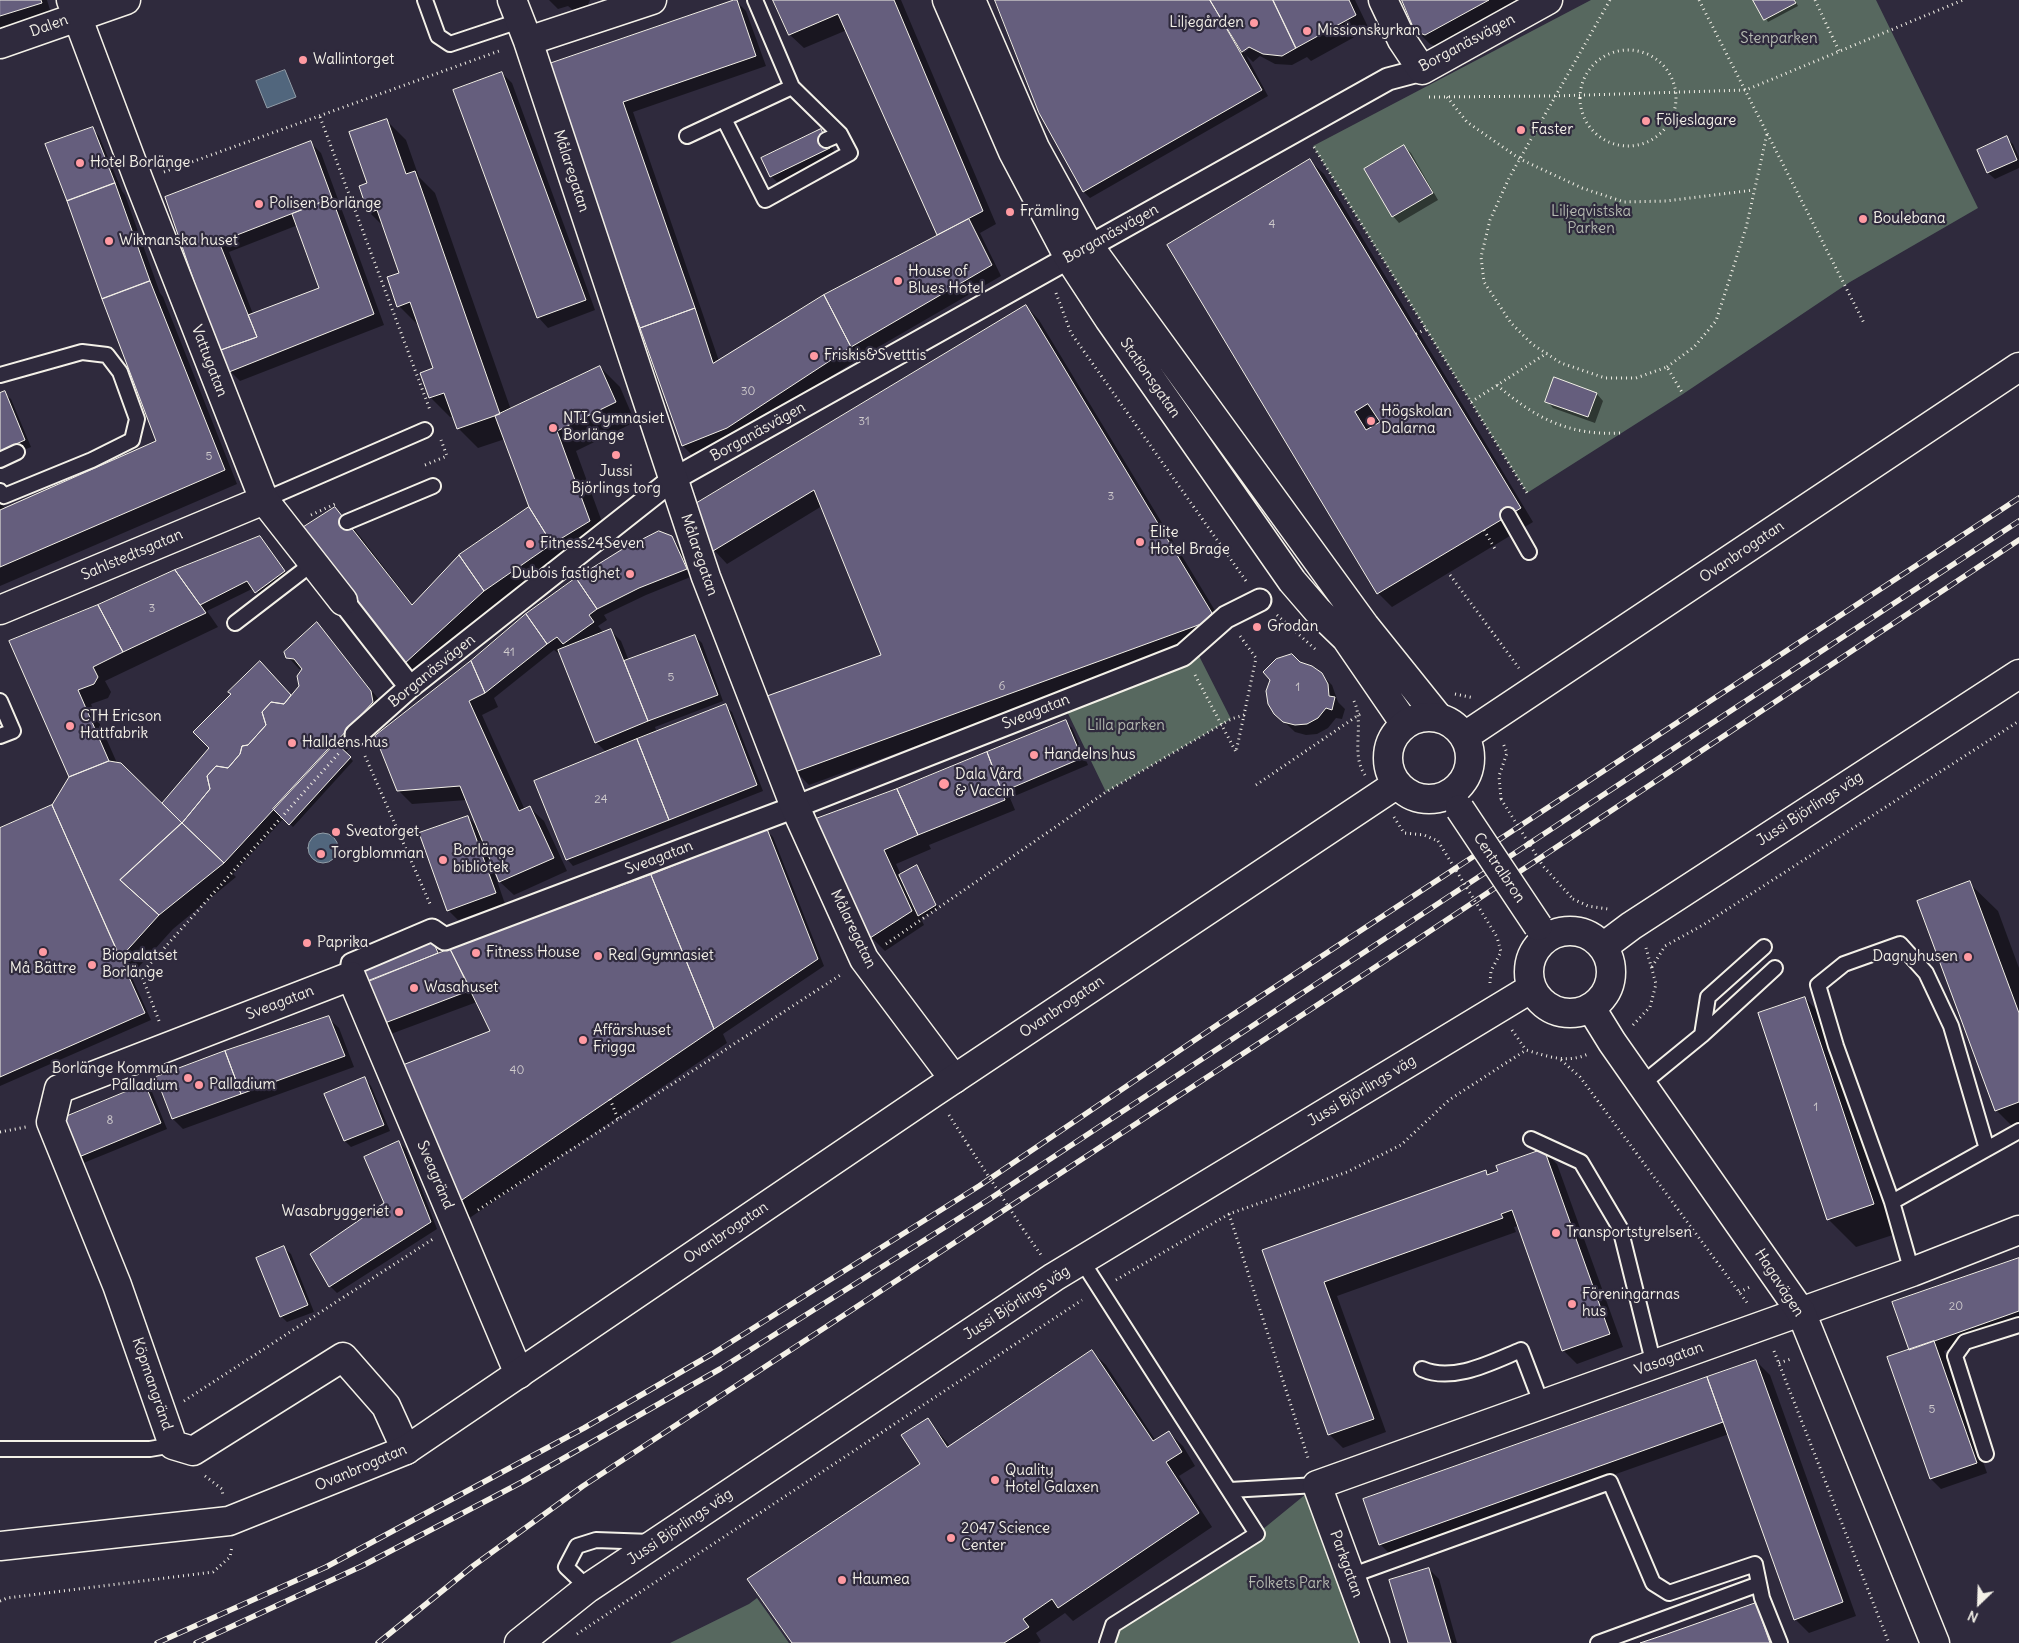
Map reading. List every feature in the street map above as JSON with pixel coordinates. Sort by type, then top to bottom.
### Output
[{"type":"street","name":"Dalen","points":[[0,44],[74,8],[126,0]]},
{"type":"street","points":[[520,20],[650,0]]},
{"type":"street","name":"Stationsgatan","points":[[948,0],[1013,152],[1079,252],[1438,717]]},
{"type":"street","name":"Stationsgatan","points":[[971,0],[1109,320],[1292,580],[1316,610],[1346,638],[1405,724]]},
{"type":"street","points":[[1383,0],[1402,40],[1422,70]]},
{"type":"street","name":"Borganäsvägen","points":[[356,735],[410,687],[672,480],[1302,126],[1388,79],[1422,70],[1548,0]]},
{"type":"street","name":"Vattugatan","points":[[74,8],[139,181],[264,500],[301,544],[343,602],[410,687]]},
{"type":"street","name":"Målaregatan","points":[[520,20],[672,480],[708,583],[795,807],[864,959],[954,1079]]},
{"type":"street","name":"Ovanbrogatan","points":[[1465,736],[2019,367]]},
{"type":"street","name":"Sahlstedtsgatan","points":[[0,610],[264,500]]},
{"type":"street","name":"Sveagatan","points":[[445,938],[795,807],[1183,655],[1226,617],[1260,600]]},
{"type":"street","name":"Jussi Björlings väg","points":[[1602,947],[1631,926],[2019,674]]},
{"type":"street","points":[[1438,717],[1453,724],[1465,736],[1470,749],[1467,775],[1460,785],[1454,801],[1422,798],[1408,793],[1389,790],[1390,773],[1388,759],[1392,740],[1405,724],[1415,719],[1438,717]]},
{"type":"street","name":"Ovanbrogatan","points":[[0,1546],[228,1521],[406,1450],[954,1079],[1389,790]]},
{"type":"street","name":"Centralbron","points":[[1454,801],[1543,932]]},
{"type":"street","points":[[351,976],[352,964],[432,930],[445,938]]},
{"type":"street","points":[[1543,932],[1582,932],[1594,938],[1602,947],[1610,959],[1612,973],[1609,987],[1602,999],[1591,1008],[1578,1013],[1564,1013],[1545,1004],[1532,988],[1529,974],[1530,960],[1543,932]]},
{"type":"street","name":"Sveagatan","points":[[58,1089],[351,976]]},
{"type":"street","name":"Sveagränd","points":[[351,976],[519,1374]]},
{"type":"street","name":"Jussi Björlings väg","points":[[518,1643],[588,1588],[1054,1277],[1532,988]]},
{"type":"street","name":"Hagavägen","points":[[1591,1008],[1612,1042],[1801,1312],[1935,1643]]},
{"type":"street","name":"Köpmangränd","points":[[58,1089],[51,1122],[118,1285],[173,1445],[192,1451],[343,1357],[386,1406],[406,1450]]},
{"type":"street","name":"Vasagatan","points":[[1317,1485],[1912,1272],[2019,1230]]},
{"type":"street","name":"Parkgatan","points":[[1317,1485],[1375,1643]]},
{"type":"street","points":[[0,1530],[56,1541]]},
{"type":"street","points":[[0,1566],[56,1541]]},
{"type":"lane","points":[[425,0],[438,36],[450,44],[520,20]]},
{"type":"lane","points":[[724,119],[765,200],[850,152],[840,134],[792,87],[755,0]]},
{"type":"lane","points":[[686,136],[792,87]]},
{"type":"lane","points":[[826,140],[840,134]]},
{"type":"lane","points":[[0,375],[82,352],[107,355],[120,372],[137,419],[132,440],[92,460],[13,493],[4,496],[0,491]]},
{"type":"lane","points":[[264,500],[429,425]]},
{"type":"lane","points":[[0,460],[17,452]]},
{"type":"lane","points":[[347,522],[433,486]]},
{"type":"lane","points":[[1508,515],[1529,552]]},
{"type":"lane","points":[[235,623],[301,544]]},
{"type":"lane","points":[[0,701],[13,731],[0,736]]},
{"type":"lane","points":[[1912,1272],[1892,1202],[1836,1046],[1818,985],[1844,964],[1900,944],[1926,974],[1951,1026],[1988,1149]]},
{"type":"lane","points":[[1702,1035],[1708,997],[1764,947]]},
{"type":"lane","points":[[1642,1084],[1702,1035],[1775,968]]},
{"type":"lane","points":[[1892,1202],[2019,1131]]},
{"type":"lane","points":[[1531,1139],[1581,1162],[1620,1228],[1654,1365]]},
{"type":"lane","points":[[1082,1261],[1230,1490],[1256,1534],[1113,1625],[1107,1643]]},
{"type":"lane","points":[[1986,1454],[1954,1356],[1965,1342],[2019,1325]]},
{"type":"lane","points":[[1422,1369],[1440,1375],[1458,1373],[1521,1350],[1542,1405]]},
{"type":"lane","points":[[0,1449],[150,1449],[173,1445]]},
{"type":"lane","points":[[1350,1576],[1610,1482],[1653,1583],[1669,1593],[1755,1564],[1762,1598],[1780,1643]]},
{"type":"lane","points":[[1230,1490],[1317,1485]]},
{"type":"lane","points":[[588,1588],[566,1567],[577,1546],[596,1540],[657,1542]]},
{"type":"lane","points":[[1598,1643],[1759,1584]]},
{"type":"path","points":[[1610,0],[1520,159],[1490,220],[1481,258],[1484,282],[1511,323],[1532,344],[1561,362],[1605,378],[1636,378],[1667,367],[1694,347],[1716,320],[1738,256],[1767,134]]},
{"type":"path","points":[[1699,0],[1865,325]]},
{"type":"path","points":[[1815,0],[1840,51]]},
{"type":"path","points":[[1422,97],[1580,96],[1746,90],[1963,0]]},
{"type":"path","points":[[139,181],[320,117],[520,20]]},
{"type":"path","points":[[1634,50],[1650,55],[1662,65],[1671,78],[1676,93],[1675,109],[1669,124],[1658,136],[1645,144],[1629,147],[1613,145],[1599,138],[1588,126],[1581,111],[1580,96],[1583,80],[1591,67],[1604,56],[1618,51],[1634,50]]},
{"type":"path","points":[[1447,97],[1467,122],[1520,159],[1582,188],[1624,202],[1666,201],[1754,190]]},
{"type":"path","points":[[320,117],[429,425]]},
{"type":"path","points":[[1302,126],[1526,492]]},
{"type":"path","points":[[1416,334],[1426,329]]},
{"type":"path","points":[[1471,402],[1547,353]]},
{"type":"path","points":[[1667,367],[1683,394]]},
{"type":"path","points":[[1497,385],[1536,415],[1560,425],[1581,432],[1621,433]]},
{"type":"path","points":[[420,468],[447,456],[440,438]]},
{"type":"path","points":[[301,544],[339,503]]},
{"type":"path","points":[[1484,530],[1495,549]]},
{"type":"path","points":[[1450,575],[1524,675]]},
{"type":"path","points":[[1260,600],[1320,653]]},
{"type":"path","points":[[1183,655],[1236,752],[1256,658],[1226,617]]},
{"type":"path","points":[[1353,698],[1360,714],[1357,741],[1360,768],[1389,790],[1404,832],[1424,835],[1438,841],[1497,937],[1501,952],[1491,971],[1490,987]]},
{"type":"path","points":[[1256,785],[1360,714]]},
{"type":"path","points":[[181,1403],[864,959],[1106,792],[1222,725],[1244,715]]},
{"type":"path","points":[[1652,967],[1665,946],[1711,920],[2019,721]]},
{"type":"path","points":[[168,1045],[141,974],[356,735],[445,938]]},
{"type":"path","points":[[572,1638],[1099,1289],[1229,1214],[1347,1172],[1401,1146],[1449,1100],[1526,1050],[1561,1060],[1579,1058],[1612,1042],[1631,1027],[1650,1007],[1656,984],[1644,943],[1615,910],[1588,906],[1573,899],[1543,866],[1501,799]]},
{"type":"path","points":[[610,1099],[618,1119]]},
{"type":"path","points":[[951,1118],[1038,1251]]},
{"type":"path","points":[[1229,1214],[1317,1485]]},
{"type":"green space","name":"Liljeqvistska Parken","points":[[1591,0],[1876,0],[1978,208],[1850,282],[1683,394],[1527,493],[1313,146]]},
{"type":"green space","name":"Lilla parken","points":[[1195,648],[1231,719],[1106,792],[1062,701]]},
{"type":"green space","name":"Folkets Park","points":[[1317,1485],[1374,1643],[1107,1643],[1113,1625],[1257,1534]]},
{"type":"green space","points":[[757,1598],[789,1643],[670,1643],[749,1604]]},
{"type":"water","points":[[285,70],[296,97],[267,108],[256,81]]},
{"type":"water","points":[[323,833],[334,837],[338,848],[334,859],[323,863],[312,859],[308,848],[312,837]]},
{"type":"building","points":[[0,0],[41,0],[42,3],[0,16]]},
{"type":"building","points":[[737,0],[756,56],[623,102],[695,308],[640,328],[546,65]]},
{"type":"building","points":[[773,0],[894,0],[983,211],[937,235],[838,14],[789,35]]},
{"type":"building","points":[[995,0],[1210,0],[1262,90],[1083,192],[1039,113]]},
{"type":"building","name":"Liljegården","points":[[1210,0],[1273,0],[1296,48],[1282,56],[1263,54],[1249,47],[1242,52]]},
{"type":"building","name":"Missionskyrkan","points":[[1273,0],[1349,0],[1356,15],[1296,48]]},
{"type":"building","points":[[1402,0],[1489,0],[1425,35],[1415,31]]},
{"type":"building","points":[[1753,0],[1794,0],[1796,3],[1764,20]]},
{"type":"building","points":[[502,72],[586,300],[537,318],[453,90]]},
{"type":"building","points":[[387,119],[406,174],[415,171],[500,414],[457,429],[444,393],[429,398],[420,373],[433,368],[410,302],[397,307],[387,277],[399,273],[377,210],[368,213],[359,186],[367,183],[349,132]]},
{"type":"building","name":"Hotel Borlänge","points":[[93,127],[115,183],[67,201],[45,144]]},
{"type":"building","points":[[821,129],[830,148],[770,177],[761,158]]},
{"type":"building","points":[[2007,136],[2017,160],[1987,173],[1977,150]]},
{"type":"building","points":[[311,141],[332,198],[219,242],[257,337],[218,351],[165,197]]},
{"type":"building","points":[[1404,145],[1433,193],[1392,217],[1364,169]]},
{"type":"building","name":"Högskolan Dalarna","points":[[1310,159],[1521,508],[1377,594],[1167,245]]},
{"type":"building","name":"Wikmanska huset","points":[[115,183],[150,281],[102,299],[67,201]]},
{"type":"building","points":[[332,198],[374,314],[229,372],[218,351],[257,337],[248,315],[319,288],[292,214]]},
{"type":"building","points":[[969,219],[992,265],[851,347],[824,295]]},
{"type":"building","points":[[150,281],[225,470],[0,567],[0,510],[156,441],[102,299]]},
{"type":"building","points":[[824,295],[851,347],[727,428],[682,446],[640,328],[695,308],[713,363]]},
{"type":"building","points":[[1026,305],[1212,613],[1201,624],[795,772],[767,696],[881,655],[814,490],[713,551],[687,509]]},
{"type":"building","points":[[600,366],[616,402],[557,431],[590,521],[552,544],[529,507],[495,416]]},
{"type":"building","points":[[1554,377],[1597,393],[1588,417],[1545,402]]},
{"type":"building","points":[[5,391],[25,440],[0,451],[0,393]]},
{"type":"building","points":[[1368,404],[1380,422],[1366,430],[1355,412]]},
{"type":"building","points":[[335,507],[412,605],[459,555],[484,591],[404,664],[299,530]]},
{"type":"building","points":[[529,507],[552,544],[484,591],[459,555]]},
{"type":"building","name":"Dubois fastighet","points":[[659,531],[672,536],[687,569],[639,588],[597,609],[576,578],[621,550]]},
{"type":"building","points":[[260,536],[285,571],[255,593],[247,581],[200,605],[175,570]]},
{"type":"building","points":[[175,570],[206,613],[123,652],[98,605]]},
{"type":"building","points":[[576,578],[597,609],[589,615],[594,622],[563,644],[557,637],[547,644],[526,614]]},
{"type":"building","name":"CTH Ericson Hattfabrik","points":[[98,605],[123,652],[93,667],[98,677],[94,684],[78,690],[109,761],[69,777],[9,641]]},
{"type":"building","points":[[526,614],[547,644],[485,693],[471,661]]},
{"type":"building","name":"Halldens hus","points":[[317,622],[371,691],[373,702],[224,863],[182,823],[210,789],[207,776],[216,766],[228,768],[240,754],[242,746],[248,745],[266,725],[262,712],[271,702],[284,704],[299,686],[297,676],[302,669],[294,659],[286,658],[284,652]]},
{"type":"building","points":[[611,629],[648,721],[595,743],[558,650]]},
{"type":"building","points":[[695,635],[718,695],[648,721],[624,661]]},
{"type":"building","points":[[1292,654],[1300,662],[1312,666],[1322,673],[1328,684],[1329,696],[1335,697],[1332,710],[1326,708],[1318,718],[1307,724],[1295,725],[1283,722],[1274,714],[1268,704],[1266,691],[1270,680],[1263,672],[1276,659]]},
{"type":"building","points":[[260,661],[291,695],[284,704],[271,702],[262,712],[266,725],[248,745],[242,746],[240,754],[228,768],[216,766],[207,776],[210,789],[182,823],[162,803],[209,748],[193,732],[231,694],[228,692]]},
{"type":"building","points":[[471,661],[485,693],[469,701],[519,811],[530,806],[554,858],[499,882],[460,786],[397,791],[375,736]]},
{"type":"building","points":[[726,704],[757,785],[669,820],[637,739]]},
{"type":"building","name":"Handelns hus","points":[[1066,720],[1082,758],[1002,792],[987,752]]},
{"type":"building","points":[[637,739],[669,820],[566,860],[534,781]]},
{"type":"building","points":[[335,742],[351,757],[289,825],[273,809]]},
{"type":"building","points":[[987,752],[1005,800],[918,835],[897,789]]},
{"type":"building","points":[[109,761],[121,763],[182,823],[120,880],[159,915],[120,958],[52,805],[69,777]]},
{"type":"building","points":[[897,789],[918,835],[884,850],[912,911],[870,938],[813,820]]},
{"type":"building","points":[[52,805],[145,1013],[0,1077],[0,828]]},
{"type":"building","points":[[468,816],[496,893],[447,911],[419,833]]},
{"type":"building","points":[[182,823],[224,863],[159,915],[120,880]]},
{"type":"building","points":[[767,829],[818,959],[714,1029],[651,875]]},
{"type":"building","points":[[917,865],[936,905],[918,916],[899,875]]},
{"type":"building","name":"Affärshuset Frigga","points":[[651,875],[714,1029],[453,1206],[395,1068],[490,1031],[450,949]]},
{"type":"building","name":"Dagnyhusen","points":[[1970,881],[2019,1013],[2019,1102],[1995,1111],[1917,901]]},
{"type":"building","points":[[430,934],[438,953],[367,982],[359,964]]},
{"type":"building","name":"Wasahuset","points":[[450,949],[471,990],[377,1026],[358,985]]},
{"type":"building","points":[[1805,997],[1874,1204],[1827,1220],[1758,1013]]},
{"type":"building","points":[[329,1016],[345,1056],[241,1094],[225,1051]]},
{"type":"building","name":"Palladium","points":[[225,1051],[241,1094],[172,1119],[156,1077]]},
{"type":"building","points":[[365,1077],[384,1125],[344,1141],[324,1094]]},
{"type":"building","points":[[145,1084],[161,1123],[74,1159],[58,1120]]},
{"type":"building","name":"Wasabryggeriet","points":[[399,1141],[431,1222],[329,1287],[310,1254],[384,1203],[364,1157]]},
{"type":"building","name":"Föreningarnas hus","points":[[1544,1149],[1610,1334],[1562,1351],[1512,1210],[1501,1214],[1503,1218],[1324,1282],[1374,1419],[1328,1435],[1262,1250],[1486,1170],[1487,1175],[1498,1171],[1496,1166]]},
{"type":"building","points":[[284,1246],[308,1305],[280,1317],[256,1258]]},
{"type":"building","points":[[2019,1258],[2019,1311],[1909,1350],[1892,1302]]},
{"type":"building","points":[[1934,1341],[1977,1463],[1930,1479],[1887,1357]]},
{"type":"building","points":[[1092,1350],[1153,1441],[1169,1431],[1182,1452],[1166,1462],[1199,1513],[1058,1608],[1052,1599],[1023,1619],[1029,1627],[1004,1643],[792,1643],[747,1579],[920,1464],[901,1435],[928,1418],[947,1447]]},
{"type":"building","points":[[1756,1360],[1843,1602],[1794,1620],[1707,1377]]},
{"type":"building","points":[[1707,1377],[1723,1422],[1379,1545],[1363,1499]]},
{"type":"building","points":[[1429,1568],[1451,1643],[1408,1643],[1389,1580]]},
{"type":"building","points":[[1756,1603],[1770,1643],[1640,1643],[1667,1634]]},
{"type":"railway","points":[[157,1643],[326,1567],[584,1428],[712,1354],[979,1186],[1220,1023],[2019,498]]},
{"type":"railway","points":[[196,1643],[362,1566],[522,1482],[720,1369],[988,1200],[2019,521]]},
{"type":"railway","points":[[378,1643],[473,1566],[583,1486],[1418,939],[2019,540]]},
{"type":"place","name":"Liljegården","points":[[1254,23]]},
{"type":"place","name":"Missionskyrkan","points":[[1307,31]]},
{"type":"place","name":"Wallintorget","points":[[303,60]]},
{"type":"place","name":"Följeslagare","points":[[1646,121]]},
{"type":"place","name":"Faster","points":[[1521,130]]},
{"type":"place","name":"Hotel Borlänge","points":[[80,163]]},
{"type":"place","name":"Polisen Borlänge","points":[[259,204]]},
{"type":"place","name":"Främling","points":[[1010,212]]},
{"type":"place","name":"Boulebana","points":[[1863,219]]},
{"type":"place","name":"Wikmanska huset","points":[[109,241]]},
{"type":"place","name":"House of Blues Hotel","points":[[898,281]]},
{"type":"place","name":"Friskis&Svetttis","points":[[814,356]]},
{"type":"place","name":"Högskolan Dalarna","points":[[1371,421]]},
{"type":"place","name":"NTI Gymnasiet Borlänge","points":[[553,428]]},
{"type":"place","name":"Jussi Björlings torg","points":[[616,455]]},
{"type":"place","name":"Elite Hotel Brage","points":[[1140,542]]},
{"type":"place","name":"Fitness24Seven","points":[[530,544]]},
{"type":"place","name":"Dubois fastighet","points":[[630,574]]},
{"type":"place","name":"Grodan","points":[[1257,627]]},
{"type":"place","name":"CTH Ericson Hattfabrik","points":[[70,726]]},
{"type":"place","name":"Halldens hus","points":[[292,743]]},
{"type":"place","name":"Handelns hus","points":[[1034,755]]},
{"type":"place","name":"Dala Vård & Vaccin","points":[[944,784]]},
{"type":"place","name":"Sveatorget","points":[[336,832]]},
{"type":"place","name":"Torgblomman","points":[[321,854]]},
{"type":"place","name":"Borlänge bibliotek","points":[[443,860]]},
{"type":"place","name":"Paprika","points":[[307,943]]},
{"type":"place","name":"Må Bättre","points":[[43,952]]},
{"type":"place","name":"Fitness House","points":[[476,953]]},
{"type":"place","name":"Real Gymnasiet","points":[[598,956]]},
{"type":"place","name":"Dagnyhusen","points":[[1968,957]]},
{"type":"place","name":"Biopalatset Borlänge","points":[[92,965]]},
{"type":"place","name":"Wasahuset","points":[[414,988]]},
{"type":"place","name":"Affärshuset Frigga","points":[[583,1040]]},
{"type":"place","name":"Borlänge Kommun Palladium","points":[[188,1078]]},
{"type":"place","name":"Palladium","points":[[199,1085]]},
{"type":"place","name":"Wasabryggeriet","points":[[399,1212]]},
{"type":"place","name":"Transportstyrelsen","points":[[1556,1233]]},
{"type":"place","name":"Föreningarnas hus","points":[[1572,1304]]},
{"type":"place","name":"Quality Hotel Galaxen","points":[[995,1480]]},
{"type":"place","name":"2047 Science Center","points":[[951,1538]]},
{"type":"place","name":"Haumea","points":[[842,1580]]},
{"type":"park label","name":"Stenparken","points":[[1779,39]]}]
